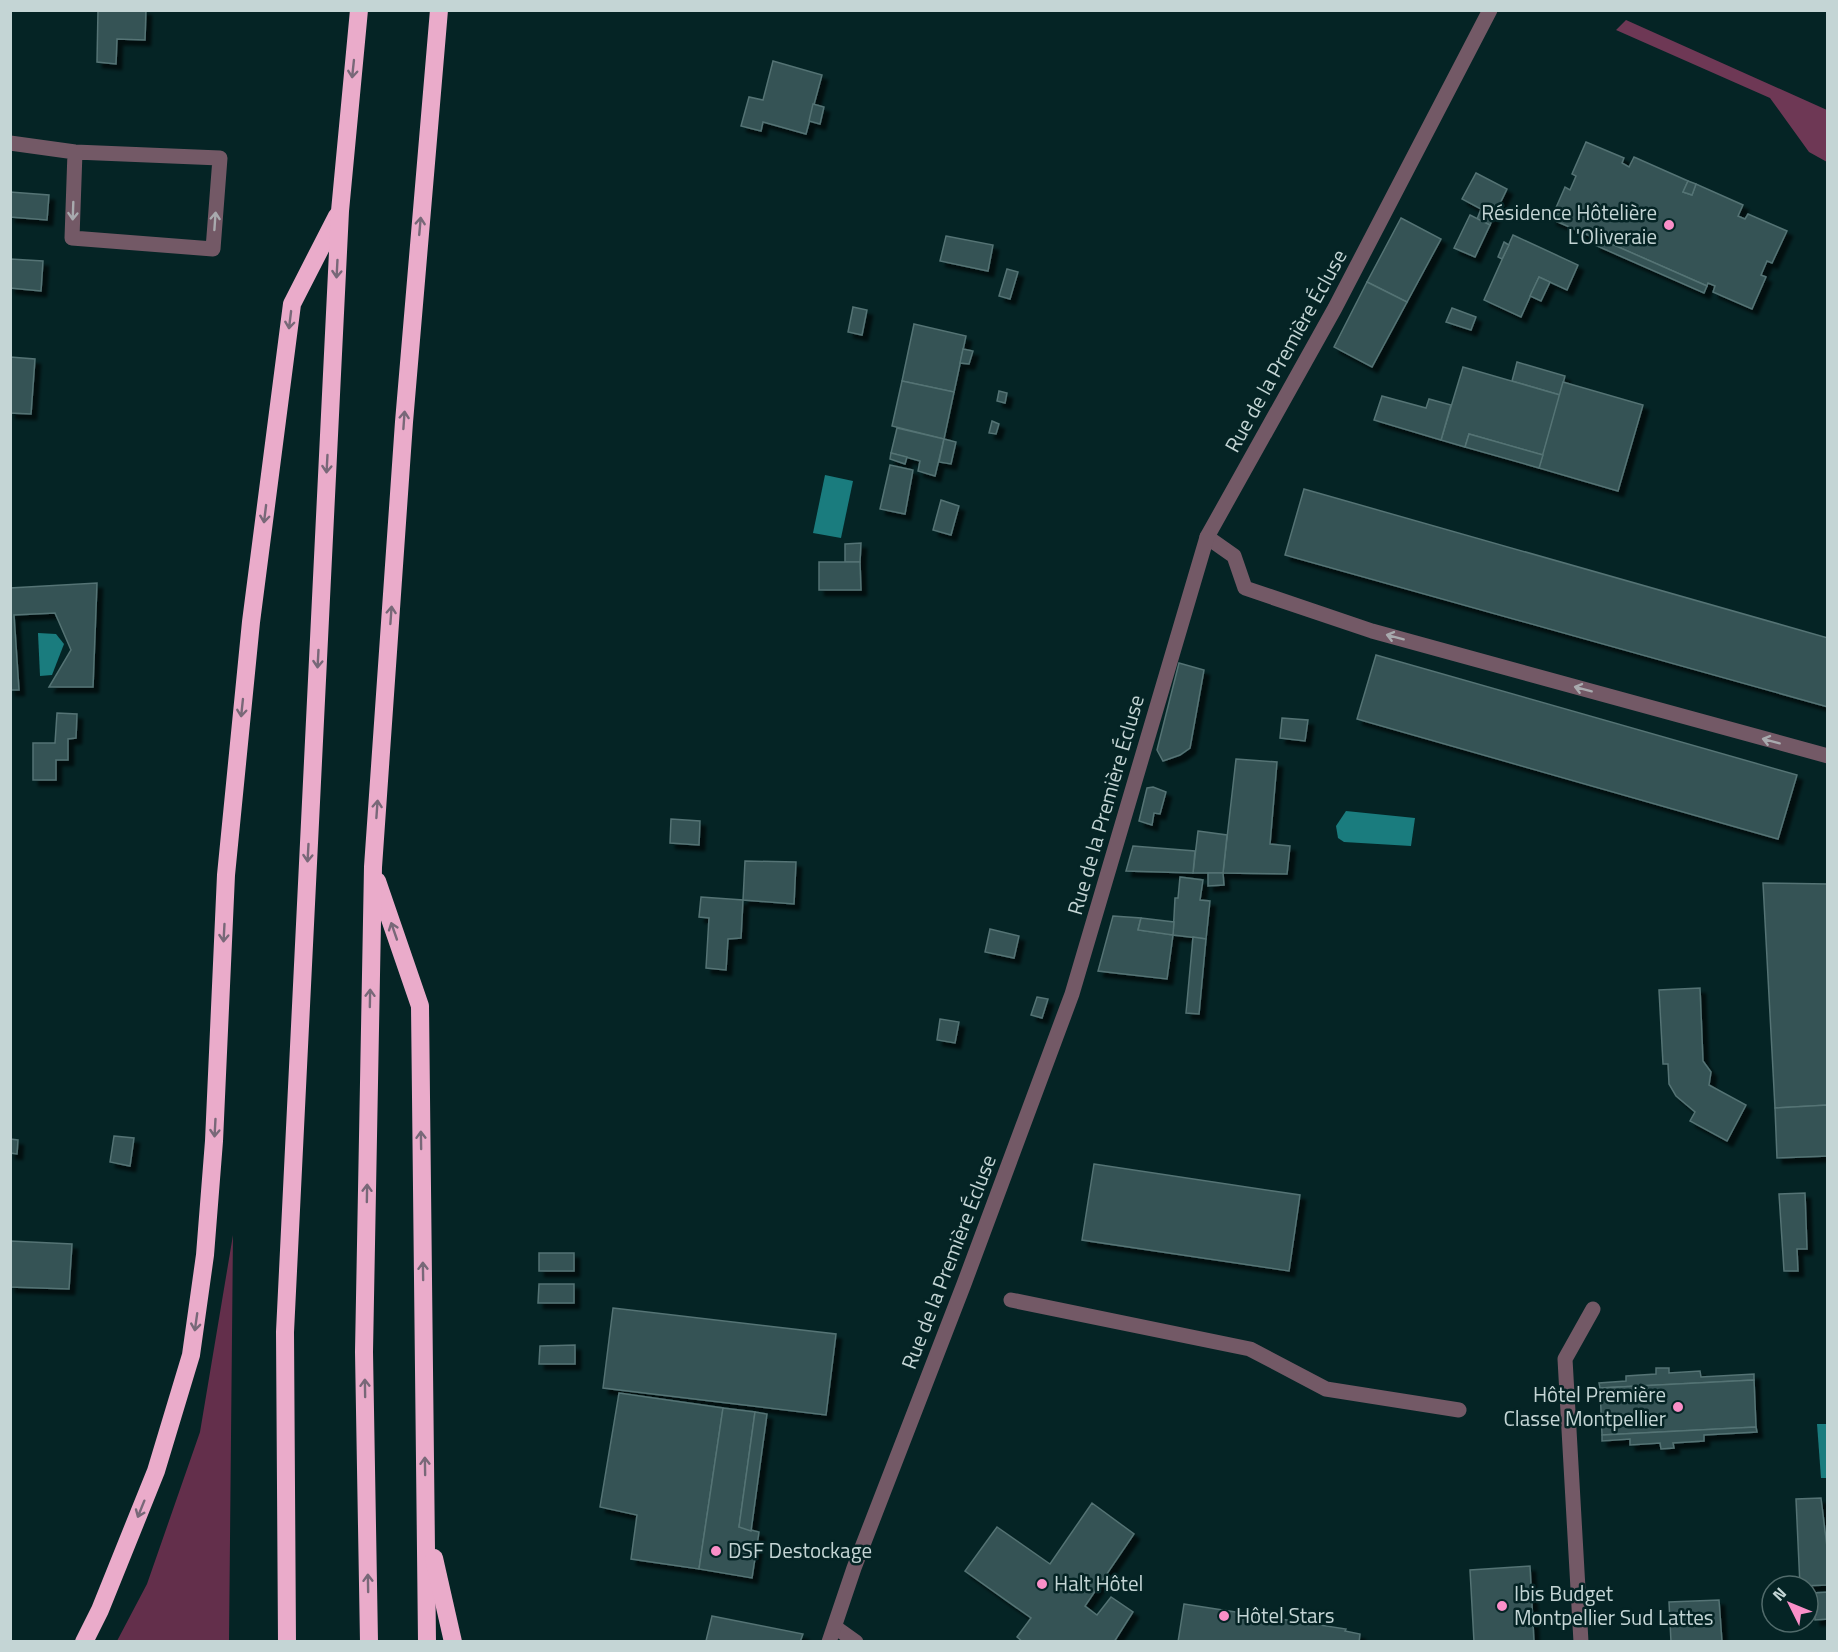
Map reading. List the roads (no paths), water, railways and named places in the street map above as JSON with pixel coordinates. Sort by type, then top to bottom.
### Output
[{"type":"highway","points":[[287,1641],[285,1332],[340,211],[359,10]]},
{"type":"highway","points":[[369,1641],[364,1353],[373,867],[405,410],[439,10]]},
{"type":"highway","points":[[84,1641],[100,1610],[156,1471],[191,1355],[205,1255],[214,1142],[227,863],[251,622],[292,304],[340,211]]},
{"type":"highway","points":[[373,867],[420,1006],[427,1641]]},
{"type":"highway","points":[[426,1524],[453,1641]]},
{"type":"street","name":"Rue de la Première Écluse","points":[[832,1634],[854,1568],[964,1284],[1072,994],[1207,537],[1340,298],[1490,10]]},
{"type":"street","points":[[10,143],[75,152],[220,158],[213,249],[72,238],[75,152]]},
{"type":"street","points":[[1207,537],[1234,556],[1245,588],[1372,631],[1827,756]]},
{"type":"street","points":[[1011,1300],[1250,1349],[1326,1389],[1460,1410]]},
{"type":"street","points":[[1581,1641],[1565,1359],[1593,1310]]},
{"type":"street","points":[[832,1634],[856,1641]]},
{"type":"water","points":[[825,475],[853,481],[841,538],[813,533]]},
{"type":"water","points":[[38,633],[56,634],[64,644],[52,675],[40,676]]},
{"type":"water","points":[[1346,811],[1415,818],[1411,846],[1344,842],[1338,838],[1336,826]]},
{"type":"water","points":[[1817,1424],[1827,1424],[1827,1478],[1821,1478]]},
{"type":"place","name":"Résidence Hôtelière L'Oliveraie","points":[[1669,225]]},
{"type":"place","name":"Hôtel Première Classe Montpellier","points":[[1678,1407]]},
{"type":"place","name":"DSF Destockage","points":[[716,1551]]},
{"type":"place","name":"Halt Hôtel","points":[[1042,1584]]},
{"type":"place","name":"Ibis Budget Montpellier Sud Lattes","points":[[1502,1606]]},
{"type":"place","name":"Hôtel Stars","points":[[1224,1616]]}]
